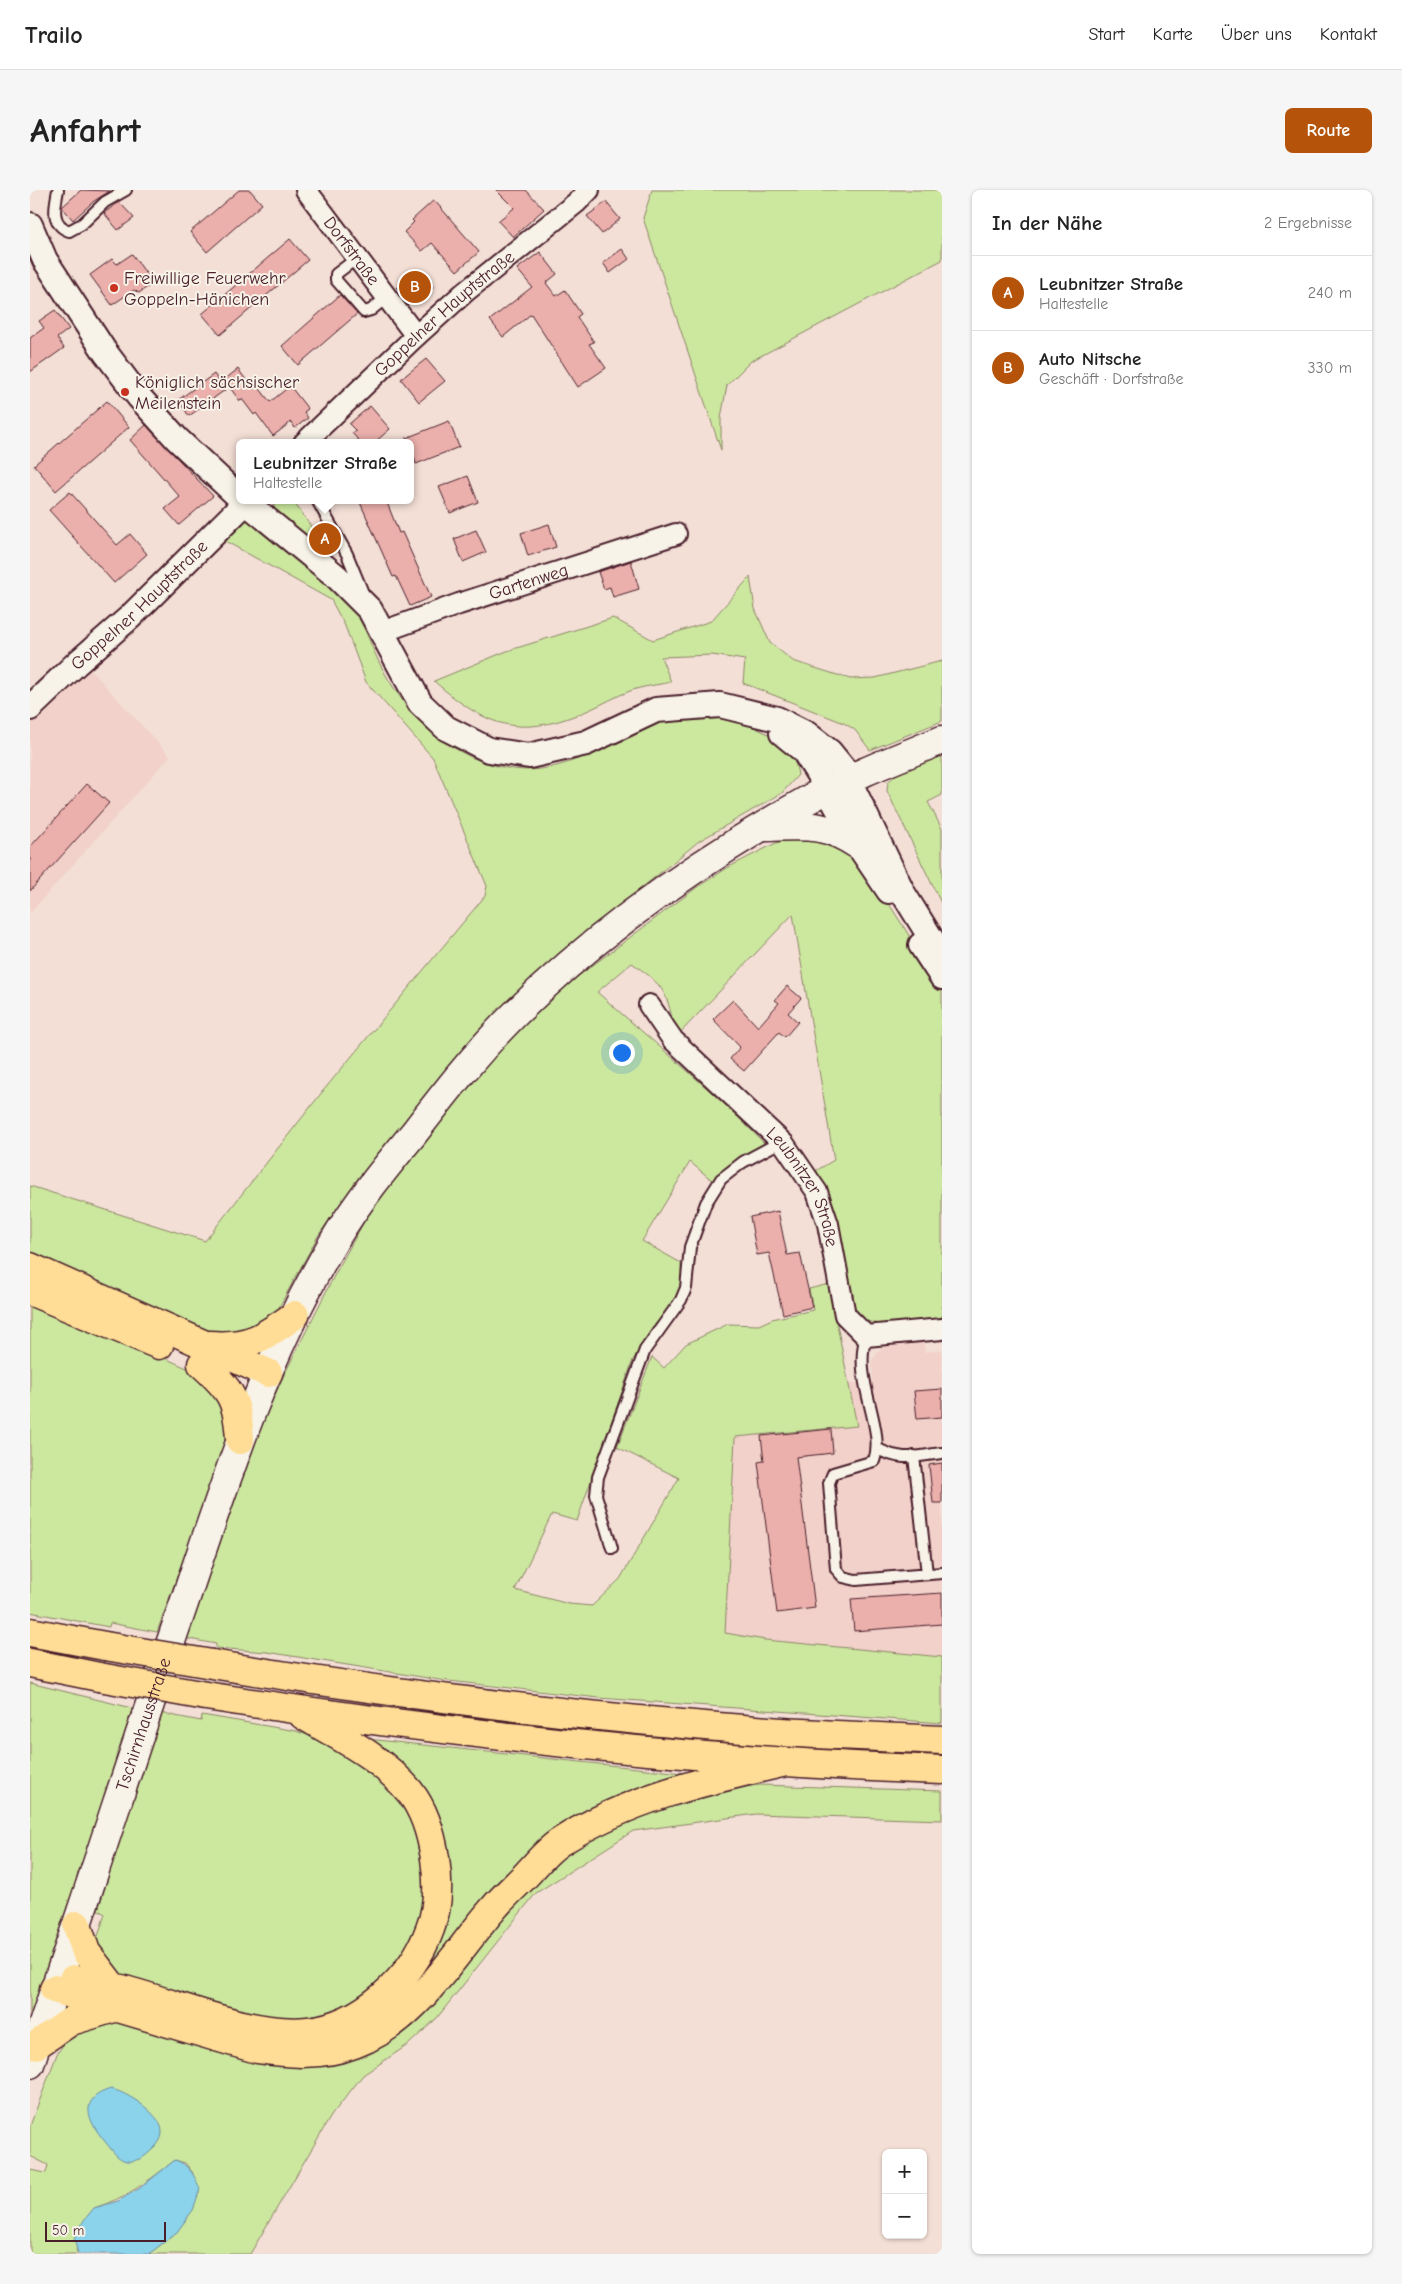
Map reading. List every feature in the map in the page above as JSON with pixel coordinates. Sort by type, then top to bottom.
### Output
[{"type":"highway","points":[[30,1268],[201,1354],[225,1384],[239,1413],[240,1440]]},
{"type":"highway","points":[[30,1291],[201,1354],[265,1380]]},
{"type":"highway","points":[[201,1354],[230,1346],[247,1344],[266,1336],[295,1315]]},
{"type":"highway","points":[[30,1632],[328,1683],[606,1717],[770,1731],[942,1740]]},
{"type":"highway","points":[[30,1663],[99,1677],[293,1710],[595,1747],[786,1762],[942,1770]]},
{"type":"highway","points":[[56,1982],[113,1997],[261,2028],[308,2031],[337,2024],[372,2005],[400,1980],[416,1958],[431,1928],[436,1901],[436,1862],[430,1831],[411,1793],[384,1766],[293,1710]]},
{"type":"highway","points":[[77,1925],[86,1952],[113,1997],[257,2049],[284,2053],[316,2053],[355,2044],[394,2022],[428,1990],[494,1908],[558,1843],[622,1808],[701,1782],[786,1762]]},
{"type":"highway","points":[[33,2054],[71,2021],[113,1997]]},
{"type":"main road","name":"Tschirnhausstraße","points":[[33,2054],[240,1440],[295,1315],[333,1242],[369,1187],[469,1062],[514,1015],[559,973],[633,914],[687,874],[838,785],[942,740]]},
{"type":"main road","points":[[764,827],[816,826],[841,833],[858,846]]},
{"type":"street","name":"Dorfstraße","points":[[306,190],[416,336]]},
{"type":"street","name":"Goppelner Hauptstraße","points":[[308,439],[465,292],[576,203],[589,190]]},
{"type":"street","points":[[30,225],[45,260],[105,352],[139,397],[177,439],[236,493]]},
{"type":"street","name":"Goppelner Hauptstraße","points":[[30,708],[76,664],[129,618],[240,504]]},
{"type":"street","points":[[249,504],[336,576],[370,610],[420,703],[446,728],[489,750],[529,756],[586,743],[656,710],[720,706],[777,719],[807,734],[830,752],[838,785],[858,846],[942,977]]},
{"type":"street","name":"Gartenweg","points":[[382,632],[469,601],[676,534]]},
{"type":"street","points":[[838,785],[942,956]]},
{"type":"street","name":"Leubnitzer Straße","points":[[649,1005],[673,1040],[782,1141],[817,1192],[828,1224],[845,1315],[866,1336]]},
{"type":"street","points":[[866,1336],[942,1329]]},
{"type":"lane","points":[[58,190],[54,212],[56,219],[64,229],[69,231],[82,224],[105,202],[126,190]]},
{"type":"lane","points":[[357,258],[336,274],[336,280],[364,312],[372,310],[387,297]]},
{"type":"lane","points":[[319,504],[347,554],[370,610]]},
{"type":"lane","points":[[612,1548],[596,1495],[598,1477],[645,1350],[683,1294],[690,1247],[706,1203],[721,1179],[743,1162],[782,1141]]},
{"type":"lane","points":[[866,1336],[861,1351],[863,1382],[878,1448],[874,1461],[833,1472],[829,1483],[836,1569],[844,1577],[856,1580],[942,1573]]},
{"type":"lane","points":[[878,1448],[892,1456],[942,1453]]},
{"type":"lane","points":[[914,1456],[927,1574]]},
{"type":"shaded area","points":[[87,666],[170,756],[30,913],[30,721]]},
{"type":"shaded area","points":[[923,1340],[925,1352],[942,1350],[942,1657],[765,1640],[725,1633],[735,1437],[857,1426],[849,1384],[873,1381],[872,1360],[881,1348],[889,1344]]},
{"type":"green space","points":[[652,190],[942,190],[942,260],[751,361],[727,385],[721,418],[721,450],[643,218]]},
{"type":"green space","points":[[274,504],[295,504],[326,547],[321,552],[275,513]]},
{"type":"green space","points":[[247,518],[301,558],[339,591],[359,618],[378,660],[401,699],[432,732],[469,756],[490,764],[513,769],[530,770],[546,768],[593,753],[652,725],[684,718],[700,717],[732,720],[769,734],[786,748],[794,760],[798,775],[782,793],[699,841],[561,954],[464,1054],[359,1177],[318,1236],[277,1311],[261,1329],[224,1340],[30,1259],[30,1186],[205,1241],[323,1091],[485,896],[487,886],[433,758],[366,682],[345,626],[331,600],[225,541]]},
{"type":"green space","points":[[750,577],[755,609],[770,643],[793,661],[850,679],[875,678],[942,661],[942,721],[870,750],[855,730],[844,723],[743,683],[745,660],[712,655],[661,657],[671,682],[635,689],[565,719],[524,726],[506,724],[489,719],[471,710],[434,681],[507,651],[613,618],[653,640],[711,621]]},
{"type":"green space","points":[[942,752],[942,795],[928,802],[942,829],[942,905],[887,791],[888,782],[901,770]]},
{"type":"green space","points":[[806,835],[859,857],[942,987],[942,1318],[878,1324],[863,1320],[854,1310],[833,1205],[814,1172],[834,1160],[793,914],[679,1034],[666,998],[658,984],[632,963],[597,992],[704,1086],[766,1145],[733,1162],[713,1181],[690,1162],[642,1241],[681,1263],[681,1294],[652,1328],[633,1360],[577,1521],[552,1514],[515,1590],[569,1604],[592,1606],[620,1579],[679,1478],[617,1447],[652,1357],[664,1368],[686,1344],[728,1324],[759,1325],[772,1319],[813,1310],[809,1289],[829,1284],[857,1426],[735,1437],[725,1633],[765,1640],[942,1657],[942,1723],[599,1698],[440,1680],[267,1652],[216,1648],[216,1644],[184,1638],[255,1440],[282,1379],[334,1276],[381,1191],[417,1143],[522,1022],[573,980],[696,888],[729,867],[776,843]]},
{"type":"green space","points":[[30,1299],[209,1378],[221,1390],[227,1439],[157,1632],[110,1623],[109,1627],[30,1612]]},
{"type":"green space","points":[[30,1683],[132,1708],[105,1804],[30,2025]]},
{"type":"green space","points":[[160,1713],[201,1721],[202,1715],[296,1731],[350,1749],[402,1793],[430,1863],[421,1929],[390,1980],[326,2020],[271,2024],[117,1976],[90,1934],[98,1936],[105,1914],[98,1910]]},
{"type":"green space","points":[[358,1738],[692,1774],[578,1822],[427,1980],[341,2040],[224,2028],[379,2010],[444,1868]]},
{"type":"green space","points":[[760,1785],[942,1791],[942,1820],[756,1814],[633,1831],[536,1893],[436,2019],[409,2044],[363,2075],[331,2116],[250,2254],[149,2254],[177,2232],[193,2173],[185,2163],[175,2160],[137,2188],[94,2208],[76,2250],[78,2254],[30,2254],[30,2170],[46,2173],[48,2165],[30,2156],[30,2126],[57,2054],[67,2039],[104,2018],[341,2056],[531,1879],[605,1825],[707,1790]]},
{"type":"water","points":[[111,2089],[134,2099],[150,2111],[160,2124],[162,2131],[161,2139],[148,2154],[139,2159],[127,2161],[118,2157],[91,2120],[89,2106],[93,2099],[100,2093]]},
{"type":"water","points":[[175,2160],[188,2168],[200,2189],[193,2210],[177,2232],[149,2254],[78,2254],[74,2238],[84,2220],[94,2208],[118,2201],[140,2188]]},
{"type":"building","points":[[81,190],[110,191],[94,201],[73,220],[62,207]]},
{"type":"building","points":[[239,190],[250,190],[262,204],[207,252],[190,232]]},
{"type":"building","points":[[496,190],[526,190],[544,209],[513,237],[498,221],[514,208]]},
{"type":"building","points":[[434,200],[479,252],[457,271],[432,243],[422,251],[404,232],[414,222],[412,220]]},
{"type":"building","points":[[119,202],[134,218],[118,230],[104,213]]},
{"type":"building","points":[[606,202],[620,219],[602,234],[587,216]]},
{"type":"building","points":[[290,239],[308,260],[220,335],[202,314]]},
{"type":"building","points":[[622,249],[629,259],[610,273],[603,263]]},
{"type":"building","points":[[540,252],[557,274],[546,283],[556,296],[565,290],[581,314],[577,317],[594,342],[589,344],[606,368],[578,387],[531,314],[503,337],[490,320],[532,287],[517,269]]},
{"type":"building","points":[[132,254],[153,283],[139,293],[134,290],[112,305],[90,275],[112,259],[117,264]]},
{"type":"building","points":[[422,270],[433,287],[409,304],[397,288]]},
{"type":"building","points":[[340,295],[357,314],[298,365],[282,346]]},
{"type":"building","points":[[55,310],[69,329],[57,338],[64,348],[30,372],[30,338],[44,328],[39,321]]},
{"type":"building","points":[[426,359],[445,381],[419,402],[401,379]]},
{"type":"building","points":[[238,369],[253,389],[257,385],[270,402],[290,386],[308,409],[304,412],[308,418],[295,428],[291,422],[273,436],[256,413],[254,415],[242,399],[240,401],[224,380]]},
{"type":"building","points":[[214,374],[225,390],[189,416],[178,400]]},
{"type":"building","points":[[107,401],[129,427],[56,491],[34,465]]},
{"type":"building","points":[[370,406],[390,429],[379,439],[357,439],[352,433],[356,431],[349,424]]},
{"type":"building","points":[[449,421],[459,447],[416,464],[414,439],[406,438]]},
{"type":"building","points":[[146,425],[213,496],[179,525],[165,509],[180,497],[130,440]]},
{"type":"building","points":[[468,476],[478,502],[450,513],[439,487]]},
{"type":"building","points":[[70,492],[117,545],[130,534],[147,554],[114,583],[49,510]]},
{"type":"building","points":[[361,504],[388,504],[399,533],[402,532],[431,597],[410,606],[396,576],[393,577]]},
{"type":"building","points":[[549,524],[556,547],[528,556],[521,533]]},
{"type":"building","points":[[476,530],[486,552],[463,562],[454,539]]},
{"type":"building","points":[[631,561],[639,589],[613,597],[610,587],[604,589],[598,572]]},
{"type":"building","points":[[87,784],[109,803],[30,891],[30,847]]},
{"type":"building","points":[[787,986],[801,998],[788,1013],[798,1022],[785,1037],[779,1032],[744,1071],[730,1059],[740,1047],[713,1019],[733,1000],[758,1027],[779,1003],[775,1000]]},
{"type":"building","points":[[778,1211],[787,1255],[800,1253],[812,1307],[783,1314],[769,1253],[757,1255],[750,1217]]},
{"type":"building","points":[[942,1389],[942,1417],[917,1419],[914,1391]]},
{"type":"building","points":[[831,1429],[833,1453],[796,1457],[815,1608],[777,1613],[758,1462],[764,1461],[761,1436]]},
{"type":"building","points":[[942,1463],[942,1503],[933,1503],[929,1465]]},
{"type":"building","points":[[942,1593],[942,1624],[854,1631],[851,1599]]},
{"type":"place","name":"Auto Nitsche","points":[[415,287]]},
{"type":"place","name":"Freiwillige Feuerwehr Goppeln-Hänichen","points":[[114,288]]},
{"type":"place","name":"Königlich sächsischer Meilenstein","points":[[125,392]]},
{"type":"place","name":"Leubnitzer Straße","points":[[325,539]]}]
